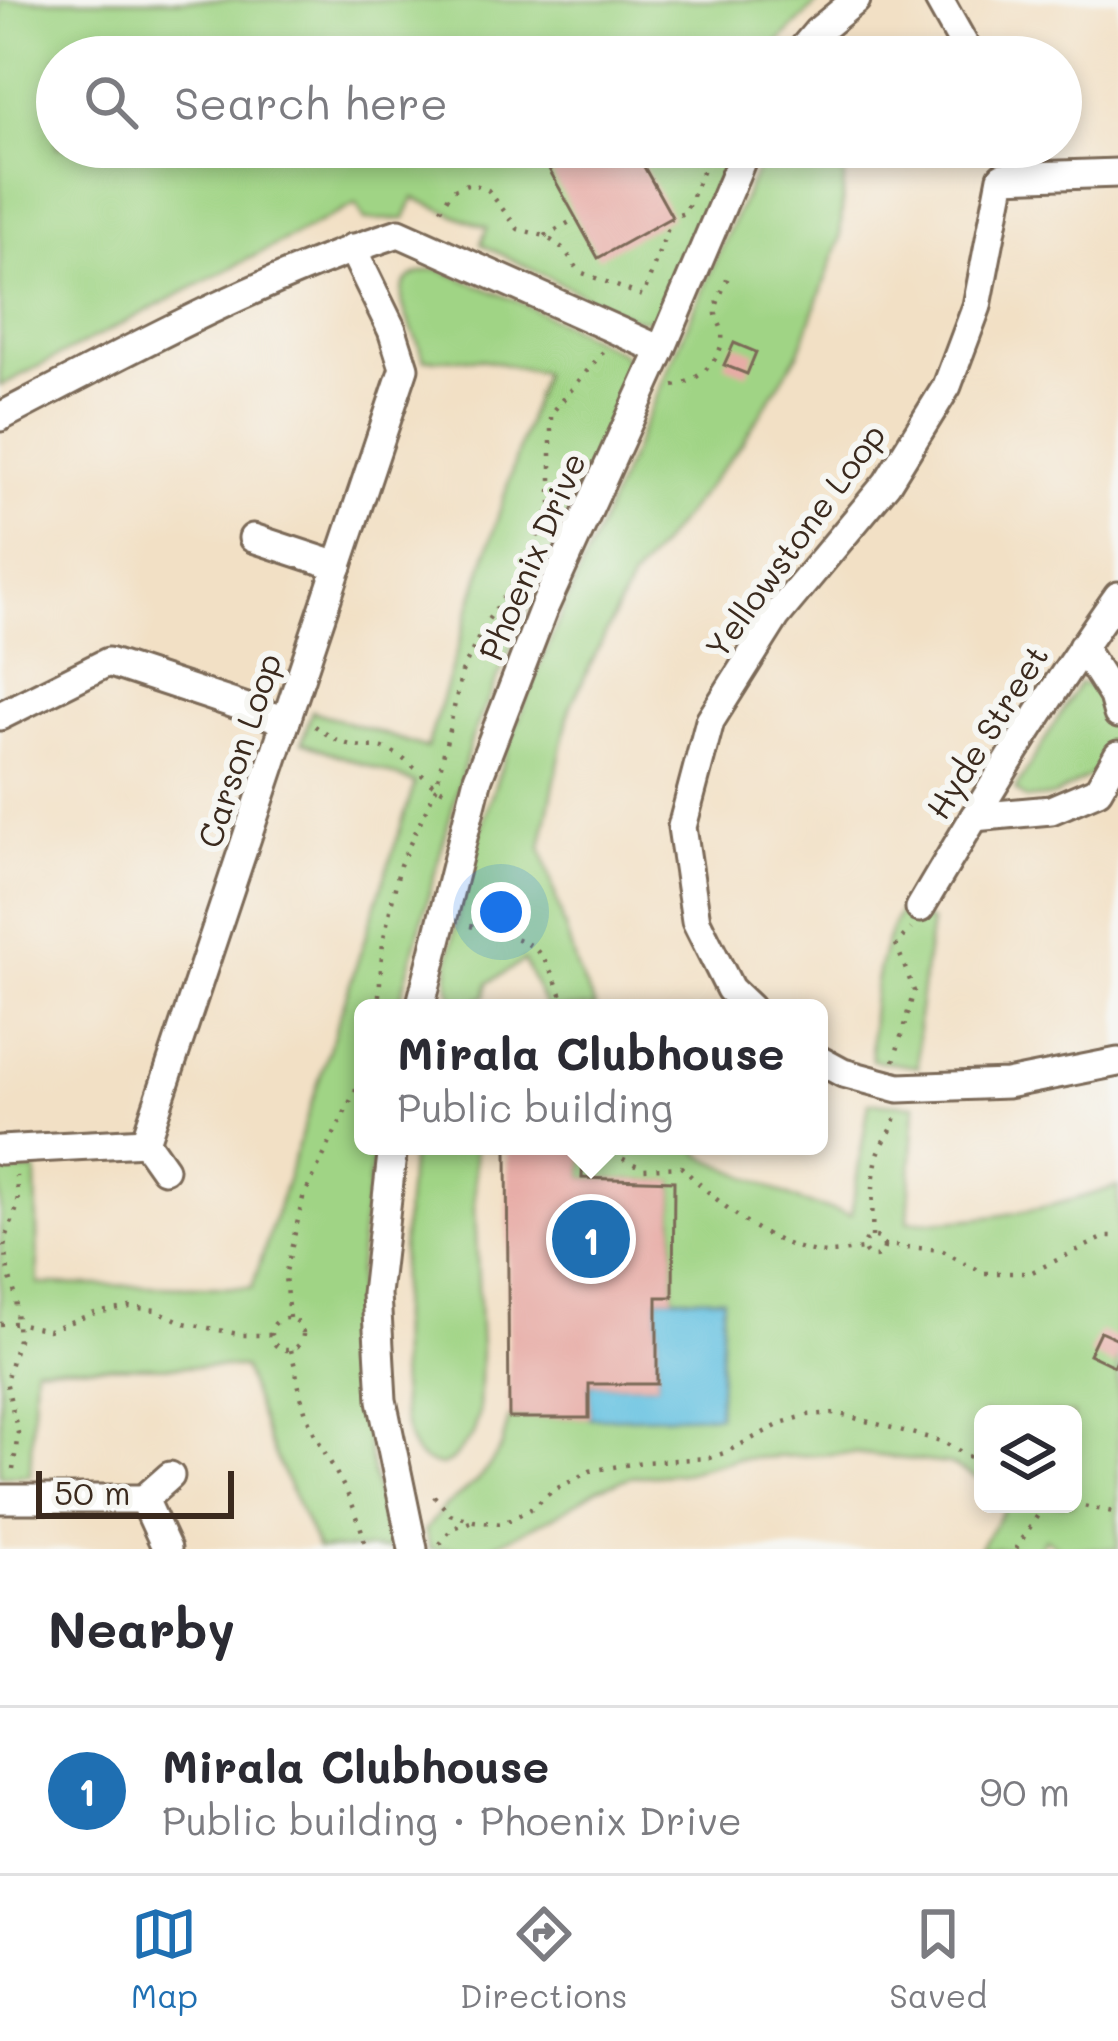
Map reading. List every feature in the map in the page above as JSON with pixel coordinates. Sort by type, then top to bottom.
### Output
[{"type":"street","points":[[814,36],[856,0]]},
{"type":"street","points":[[939,0],[959,36]]},
{"type":"street","name":"Phoenix Drive","points":[[422,999],[478,778],[543,610],[738,168]]},
{"type":"street","name":"Yellowstone Loop","points":[[741,999],[730,988],[696,921],[682,827],[710,721],[776,616],[887,482],[946,386],[977,306],[1000,168]]},
{"type":"street","points":[[1002,177],[1118,173]]},
{"type":"street","points":[[0,417],[208,313],[352,248],[399,233],[661,350]]},
{"type":"street","name":"Carson Loop","points":[[145,1142],[404,368],[392,330],[352,248]]},
{"type":"street","points":[[253,538],[338,566]]},
{"type":"street","name":"Hyde Street","points":[[920,908],[1118,596]]},
{"type":"street","points":[[1082,647],[1113,695],[1118,714]]},
{"type":"street","points":[[0,716],[108,662],[286,721]]},
{"type":"street","points":[[974,817],[1052,810],[1098,790],[1118,755]]},
{"type":"street","points":[[828,1065],[899,1088],[1006,1084],[1118,1062]]},
{"type":"street","points":[[7,1150],[145,1142],[164,1169]]},
{"type":"street","points":[[392,1155],[376,1294],[380,1379],[412,1549]]},
{"type":"street","points":[[5,1499],[144,1498],[170,1476]]},
{"type":"street","points":[[144,1498],[167,1549]]},
{"type":"path","points":[[441,209],[452,190],[470,183],[488,190],[518,229],[545,236],[563,249],[580,272],[643,296],[672,217],[685,213],[704,168]]},
{"type":"path","points":[[545,236],[577,218]]},
{"type":"path","points":[[379,999],[383,942],[400,865],[436,788],[462,672],[485,624],[521,573],[551,506],[550,414],[602,356],[614,328]]},
{"type":"path","points":[[720,350],[728,354]]},
{"type":"path","points":[[286,721],[316,726],[329,737],[356,746],[383,747],[436,788]]},
{"type":"path","points":[[442,918],[522,939],[539,950],[563,999]]},
{"type":"path","points":[[289,1318],[285,1276],[303,1198],[354,1093]]},
{"type":"path","points":[[5,1499],[18,1432],[6,1381],[18,1339],[5,1240],[18,1205],[7,1150]]},
{"type":"path","points":[[619,1155],[644,1169],[681,1167],[746,1223],[790,1244],[826,1253],[864,1249]]},
{"type":"path","points":[[884,1245],[877,1256],[864,1249],[872,1237],[884,1245],[940,1250],[984,1273],[1030,1273],[1107,1236],[1118,1236]]},
{"type":"path","points":[[0,1324],[48,1330],[94,1313],[130,1307],[243,1335],[271,1335]]},
{"type":"path","points":[[289,1318],[299,1323],[304,1334],[291,1350],[277,1346],[271,1335],[275,1324],[289,1318]]},
{"type":"path","points":[[291,1350],[312,1430],[352,1501],[366,1549]]},
{"type":"path","points":[[434,1496],[449,1514],[502,1524],[590,1471],[709,1458],[784,1422],[836,1413],[941,1441],[974,1459]]},
{"type":"path","points":[[1082,1506],[1118,1514]]},
{"type":"path","points":[[1016,1549],[1039,1513]]},
{"type":"path","points":[[442,1549],[440,1543],[452,1528],[474,1521]]},
{"type":"green space","points":[[0,0],[820,0],[785,36],[36,36],[36,168],[725,168],[664,309],[649,319],[620,313],[481,244],[487,228],[414,198],[405,219],[365,220],[356,204],[0,386]]},
{"type":"green space","points":[[758,168],[845,168],[840,239],[799,352],[741,445],[631,581],[570,707],[541,847],[577,969],[592,999],[542,999],[524,961],[488,983],[485,996],[456,999],[449,984],[452,944],[504,759],[571,591]]},
{"type":"green space","points":[[438,269],[519,302],[622,353],[629,368],[626,387],[472,737],[400,999],[354,999],[354,1155],[374,1155],[358,1273],[357,1349],[368,1450],[391,1549],[318,1549],[269,1443],[243,1367],[35,1366],[30,1475],[0,1476],[0,1172],[36,1171],[38,1284],[252,1288],[415,783],[302,742],[312,711],[427,748],[542,373],[481,359],[424,359],[402,292],[418,273]]},
{"type":"green space","points":[[1079,683],[1096,688],[1107,711],[1115,739],[1104,768],[1054,796],[1026,799],[1015,790]]},
{"type":"green space","points":[[901,909],[931,922],[918,1018],[918,1067],[872,1060],[876,982]]},
{"type":"green space","points":[[869,1102],[915,1105],[908,1221],[1014,1213],[1118,1186],[1118,1549],[1060,1549],[1045,1538],[1038,1549],[979,1549],[1002,1513],[1082,1513],[1082,1405],[974,1405],[974,1476],[949,1464],[854,1453],[736,1459],[683,1473],[630,1477],[486,1549],[430,1549],[425,1531],[490,1465],[501,1448],[509,1418],[718,1415],[722,1298],[673,1297],[674,1182],[582,1178],[582,1155],[701,1155],[802,1202],[851,1215]]},
{"type":"green space","points":[[412,1155],[475,1155],[479,1415],[473,1435],[442,1466],[417,1455],[401,1399],[399,1306]]},
{"type":"water","points":[[657,1297],[723,1298],[718,1415],[589,1418],[589,1384],[657,1384]]},
{"type":"building","points":[[548,168],[645,168],[672,217],[598,258]]},
{"type":"building","points":[[734,343],[756,352],[747,374],[724,365]]},
{"type":"building","points":[[507,1155],[583,1155],[582,1178],[674,1181],[673,1297],[657,1297],[657,1384],[589,1384],[589,1418],[509,1418]]},
{"type":"building","points":[[1100,1331],[1118,1339],[1114,1366],[1089,1354]]},
{"type":"place","name":"Mirala Clubhouse","points":[[591,1239]]}]
